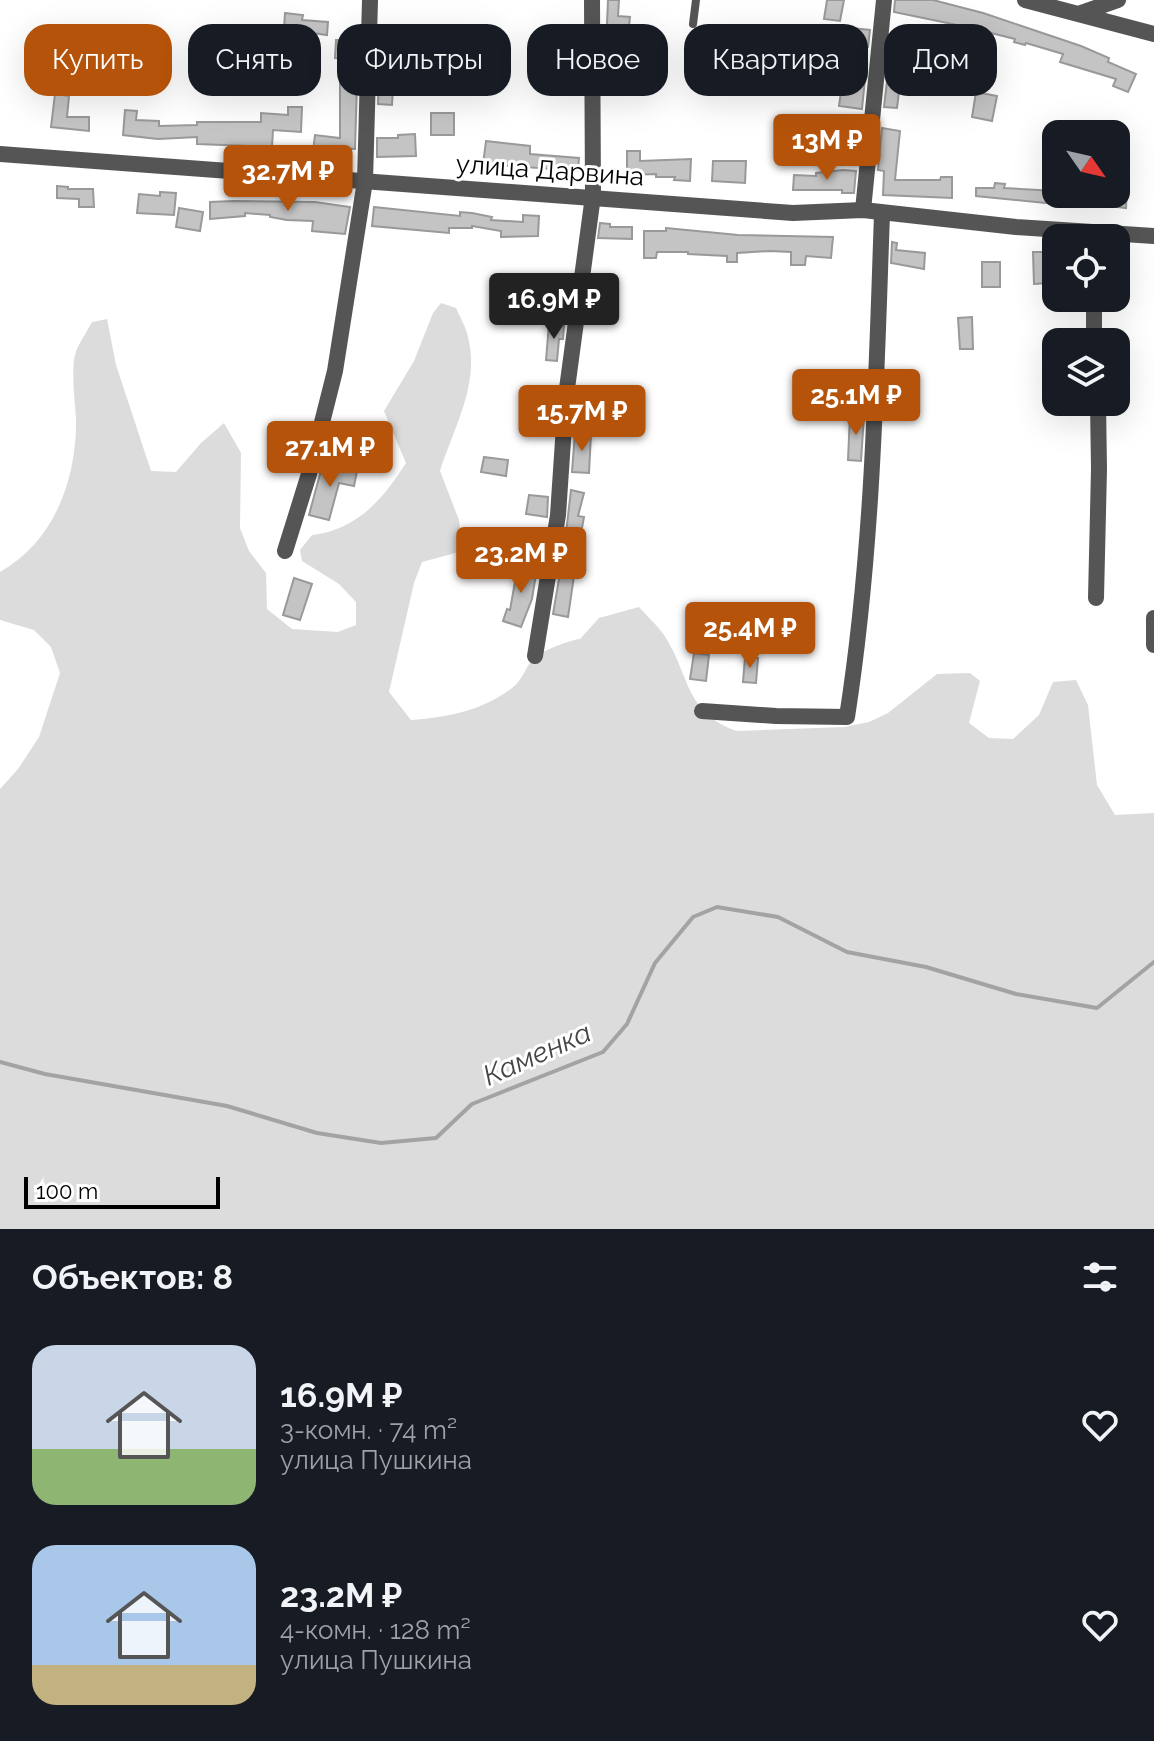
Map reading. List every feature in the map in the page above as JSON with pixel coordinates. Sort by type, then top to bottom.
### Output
[{"type":"street","points":[[285,551],[309,474],[335,371],[365,181],[370,0]]},
{"type":"street","points":[[535,656],[558,515],[566,396],[593,196],[592,0]]},
{"type":"street","points":[[863,210],[884,0]]},
{"type":"street","points":[[1025,0],[1154,34]]},
{"type":"street","points":[[1081,13],[1118,0]]},
{"type":"street","name":"улица Дарвина","points":[[0,154],[793,213],[863,210],[1042,230]]},
{"type":"street","points":[[702,711],[847,717],[856,656],[873,457],[882,214]]},
{"type":"street","name":"улица Дарвина","points":[[1130,236],[1154,236]]},
{"type":"street","points":[[1096,598],[1098,416]]},
{"type":"street","points":[[1154,618],[1154,645]]},
{"type":"lane","points":[[693,24],[696,0]]},
{"type":"shaded area","points":[[441,303],[456,308],[467,333],[471,354],[471,372],[464,405],[440,471],[459,520],[463,551],[422,562],[414,583],[389,692],[411,720],[451,715],[476,707],[512,688],[538,655],[580,639],[599,618],[639,607],[664,635],[697,703],[707,714],[737,731],[844,727],[869,722],[888,713],[937,674],[970,673],[980,681],[969,723],[989,738],[1013,739],[1039,715],[1053,682],[1076,680],[1088,705],[1097,785],[1115,815],[1154,813],[1154,1229],[0,1229],[0,789],[18,769],[39,737],[60,673],[51,647],[34,630],[0,620],[0,572],[35,543],[59,506],[67,485],[75,441],[73,369],[78,347],[92,322],[107,319],[116,365],[151,471],[176,472],[201,443],[224,423],[241,453],[240,528],[249,551],[266,573],[267,609],[292,629],[338,632],[356,625],[356,602],[339,584],[302,561],[300,550],[312,535],[342,527],[367,511],[388,489],[406,463],[384,411],[414,361],[433,313]]},
{"type":"building","points":[[608,0],[619,0],[618,16],[630,17],[629,24],[607,24]]},
{"type":"building","points":[[827,0],[844,0],[840,21],[824,19]]},
{"type":"building","points":[[895,0],[933,0],[983,13],[1081,46],[1136,74],[1128,92],[1113,86],[1116,79],[1060,62],[1063,54],[997,34],[997,24],[952,24],[894,12]]},
{"type":"building","points":[[285,13],[303,15],[302,20],[328,22],[327,35],[321,34],[321,24],[284,24]]},
{"type":"building","points":[[55,96],[69,96],[67,117],[89,117],[89,131],[51,127]]},
{"type":"building","points":[[340,96],[357,96],[355,149],[333,148],[332,153],[313,151],[315,135],[340,138]]},
{"type":"building","points":[[378,96],[393,96],[392,105],[378,104]]},
{"type":"building","points":[[840,96],[863,96],[862,109],[839,106]]},
{"type":"building","points":[[885,96],[898,96],[897,108],[884,107]]},
{"type":"building","points":[[975,96],[997,96],[992,121],[972,117]]},
{"type":"building","points":[[288,107],[302,107],[301,132],[273,130],[272,147],[197,144],[197,137],[158,139],[123,135],[125,110],[137,111],[136,120],[159,121],[159,126],[197,125],[197,122],[261,122],[261,113],[288,115]]},
{"type":"building","points":[[431,113],[454,113],[454,135],[431,135]]},
{"type":"building","points":[[882,128],[900,131],[895,180],[952,177],[952,198],[883,195],[884,171],[878,170]]},
{"type":"building","points":[[415,134],[416,156],[377,157],[377,138]]},
{"type":"building","points":[[486,141],[530,146],[530,154],[579,158],[578,171],[483,164]]},
{"type":"building","points":[[627,151],[640,151],[640,161],[691,159],[690,181],[656,177],[656,174],[627,175]]},
{"type":"building","points":[[713,161],[746,161],[745,183],[712,181]]},
{"type":"building","points":[[856,171],[854,193],[842,193],[842,190],[793,190],[794,175],[816,176],[816,173]]},
{"type":"building","points":[[995,183],[1005,184],[1004,188],[1042,190],[1042,203],[976,196],[976,188],[994,188]]},
{"type":"building","points":[[57,186],[93,189],[94,207],[79,207],[79,199],[57,198]]},
{"type":"building","points":[[160,192],[176,193],[174,215],[137,213],[139,194],[160,196]]},
{"type":"building","points":[[210,202],[315,202],[350,207],[345,234],[312,231],[313,221],[287,220],[270,215],[245,213],[245,216],[210,219]]},
{"type":"building","points":[[374,207],[460,216],[460,212],[472,213],[492,217],[491,220],[523,222],[523,215],[539,216],[538,236],[501,237],[501,231],[472,226],[449,228],[449,233],[372,226]]},
{"type":"building","points":[[179,208],[203,212],[200,231],[176,227]]},
{"type":"building","points":[[600,223],[610,224],[610,227],[632,227],[632,239],[598,238]]},
{"type":"building","points":[[666,228],[738,235],[833,237],[831,258],[806,256],[805,265],[791,265],[791,252],[770,251],[737,253],[737,262],[727,262],[727,256],[688,252],[657,252],[656,258],[644,258],[644,231],[666,231]]},
{"type":"building","points":[[892,242],[897,243],[896,250],[925,253],[924,269],[891,263]]},
{"type":"building","points":[[1033,252],[1042,252],[1042,284],[1034,284]]},
{"type":"building","points":[[982,262],[1000,262],[1000,287],[982,287]]},
{"type":"building","points":[[972,317],[973,349],[960,349],[958,318]]},
{"type":"building","points":[[549,324],[564,325],[557,361],[546,360]]},
{"type":"building","points":[[535,398],[555,402],[553,419],[531,414]]},
{"type":"building","points":[[850,414],[864,415],[861,461],[848,460]]},
{"type":"building","points":[[575,433],[591,434],[589,473],[572,472]]},
{"type":"building","points":[[484,457],[508,460],[506,476],[481,472]]},
{"type":"building","points":[[323,463],[357,471],[354,486],[339,483],[329,520],[309,515]]},
{"type":"building","points":[[571,490],[584,493],[578,516],[584,517],[581,533],[576,532],[575,551],[564,550]]},
{"type":"building","points":[[529,495],[548,497],[547,517],[526,514]]},
{"type":"building","points":[[518,565],[537,568],[532,599],[521,627],[503,621],[507,609],[510,610]]},
{"type":"building","points":[[560,573],[574,576],[568,617],[553,614]]},
{"type":"building","points":[[294,578],[312,584],[300,620],[283,615]]},
{"type":"building","points":[[726,609],[743,610],[742,630],[725,629]]},
{"type":"building","points":[[766,629],[782,629],[781,652],[766,652]]},
{"type":"building","points":[[694,653],[709,655],[706,681],[690,679]]},
{"type":"building","points":[[745,657],[758,658],[756,683],[743,682]]},
{"type":"waterway","name":"Каменка","points":[[0,1062],[45,1074],[227,1106],[317,1133],[381,1143],[436,1138],[472,1104],[603,1052],[627,1024],[655,963],[693,917],[717,907],[778,917],[847,952],[926,967],[1016,994],[1097,1008],[1154,962]]}]
